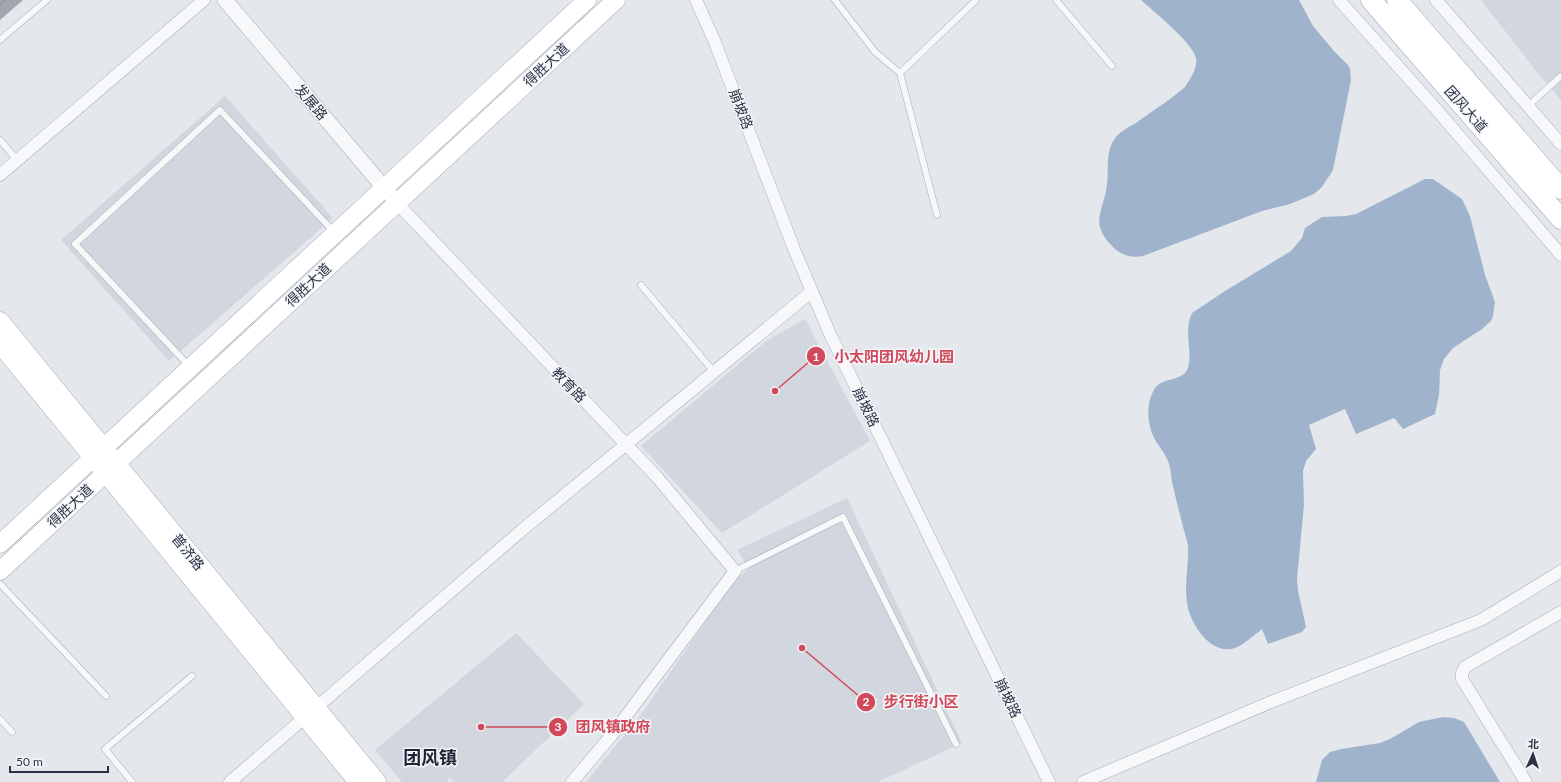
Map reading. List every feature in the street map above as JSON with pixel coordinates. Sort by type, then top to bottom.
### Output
[{"type":"main road","name":"得胜大道","points":[[0,544],[587,0]]},
{"type":"main road","name":"得胜大道","points":[[0,571],[616,0]]},
{"type":"main road","name":"团风大道","points":[[1371,0],[1561,219]]},
{"type":"main road","name":"团风大道","points":[[1397,0],[1561,189]]},
{"type":"main road","name":"普济路","points":[[0,321],[98,453]]},
{"type":"main road","name":"普济路","points":[[0,344],[111,468],[310,712],[377,782]]},
{"type":"main road","name":"普济路","points":[[310,712],[358,782]]},
{"type":"street","points":[[0,175],[204,0]]},
{"type":"street","name":"发展路","points":[[225,0],[396,203]]},
{"type":"street","name":"崩坡路","points":[[696,0],[714,40],[812,292],[830,334],[1049,782]]},
{"type":"street","points":[[1339,0],[1436,109],[1561,255]]},
{"type":"street","points":[[1436,0],[1561,144]]},
{"type":"street","name":"教育路","points":[[396,203],[657,477],[735,571]]},
{"type":"street","points":[[230,782],[522,530],[812,292]]},
{"type":"street","points":[[572,782],[611,736],[735,571]]},
{"type":"street","points":[[1083,782],[1271,702],[1481,620],[1561,571]]},
{"type":"street","points":[[1526,782],[1462,679],[1462,673],[1465,667],[1561,612]]},
{"type":"lane","points":[[0,40],[48,0]]},
{"type":"lane","points":[[835,0],[875,52],[900,73],[937,215]]},
{"type":"lane","points":[[900,73],[976,0]]},
{"type":"lane","points":[[1056,0],[1112,66]]},
{"type":"lane","points":[[1528,106],[1561,76]]},
{"type":"lane","points":[[190,368],[75,244],[220,110],[335,233]]},
{"type":"lane","points":[[0,140],[17,160]]},
{"type":"lane","points":[[641,285],[714,372]]},
{"type":"lane","points":[[735,571],[843,517],[956,744]]},
{"type":"lane","points":[[0,584],[106,696]]},
{"type":"lane","points":[[132,782],[105,749],[192,676]]},
{"type":"lane","points":[[0,719],[12,732]]},
{"type":"shaded area","points":[[1481,0],[1561,0],[1561,100],[1536,71]]},
{"type":"shaded area","points":[[225,96],[333,218],[169,361],[61,240]]},
{"type":"shaded area","points":[[805,319],[870,441],[722,533],[641,446],[766,341]]},
{"type":"shaded area","points":[[847,498],[962,743],[878,782],[586,782],[640,716],[735,579],[749,569],[737,550]]},
{"type":"shaded area","points":[[516,633],[584,704],[502,782],[454,782],[450,778],[446,782],[402,782],[375,750]]},
{"type":"water","points":[[1141,0],[1299,0],[1313,26],[1350,69],[1351,80],[1333,170],[1322,187],[1314,194],[1290,204],[1262,211],[1143,256],[1128,256],[1115,249],[1102,232],[1099,218],[1107,185],[1110,148],[1116,137],[1123,131],[1185,87],[1196,66],[1196,58],[1188,44]]},
{"type":"water","points":[[1425,179],[1433,179],[1462,199],[1470,216],[1485,275],[1495,302],[1491,321],[1482,329],[1453,348],[1444,359],[1440,370],[1439,395],[1435,414],[1403,429],[1394,418],[1356,434],[1345,409],[1309,425],[1316,449],[1306,461],[1303,471],[1304,505],[1297,579],[1298,591],[1306,627],[1302,632],[1268,644],[1262,629],[1246,642],[1235,648],[1226,649],[1217,647],[1203,636],[1192,620],[1189,611],[1186,589],[1188,545],[1168,460],[1154,438],[1150,426],[1148,414],[1151,395],[1161,383],[1181,376],[1188,368],[1188,327],[1192,313],[1291,251],[1302,238],[1305,228],[1322,217],[1356,214]]},
{"type":"water","points":[[1443,717],[1454,718],[1464,722],[1500,782],[1316,782],[1322,760],[1330,752],[1380,743],[1390,739],[1419,722]]},
{"type":"place","name":"小太阳团风幼儿园","points":[[775,391]]},
{"type":"place","name":"步行街小区","points":[[802,648]]},
{"type":"place","name":"团风镇政府","points":[[481,727]]},
{"type":"district","name":"团风镇","points":[[430,758]]}]
